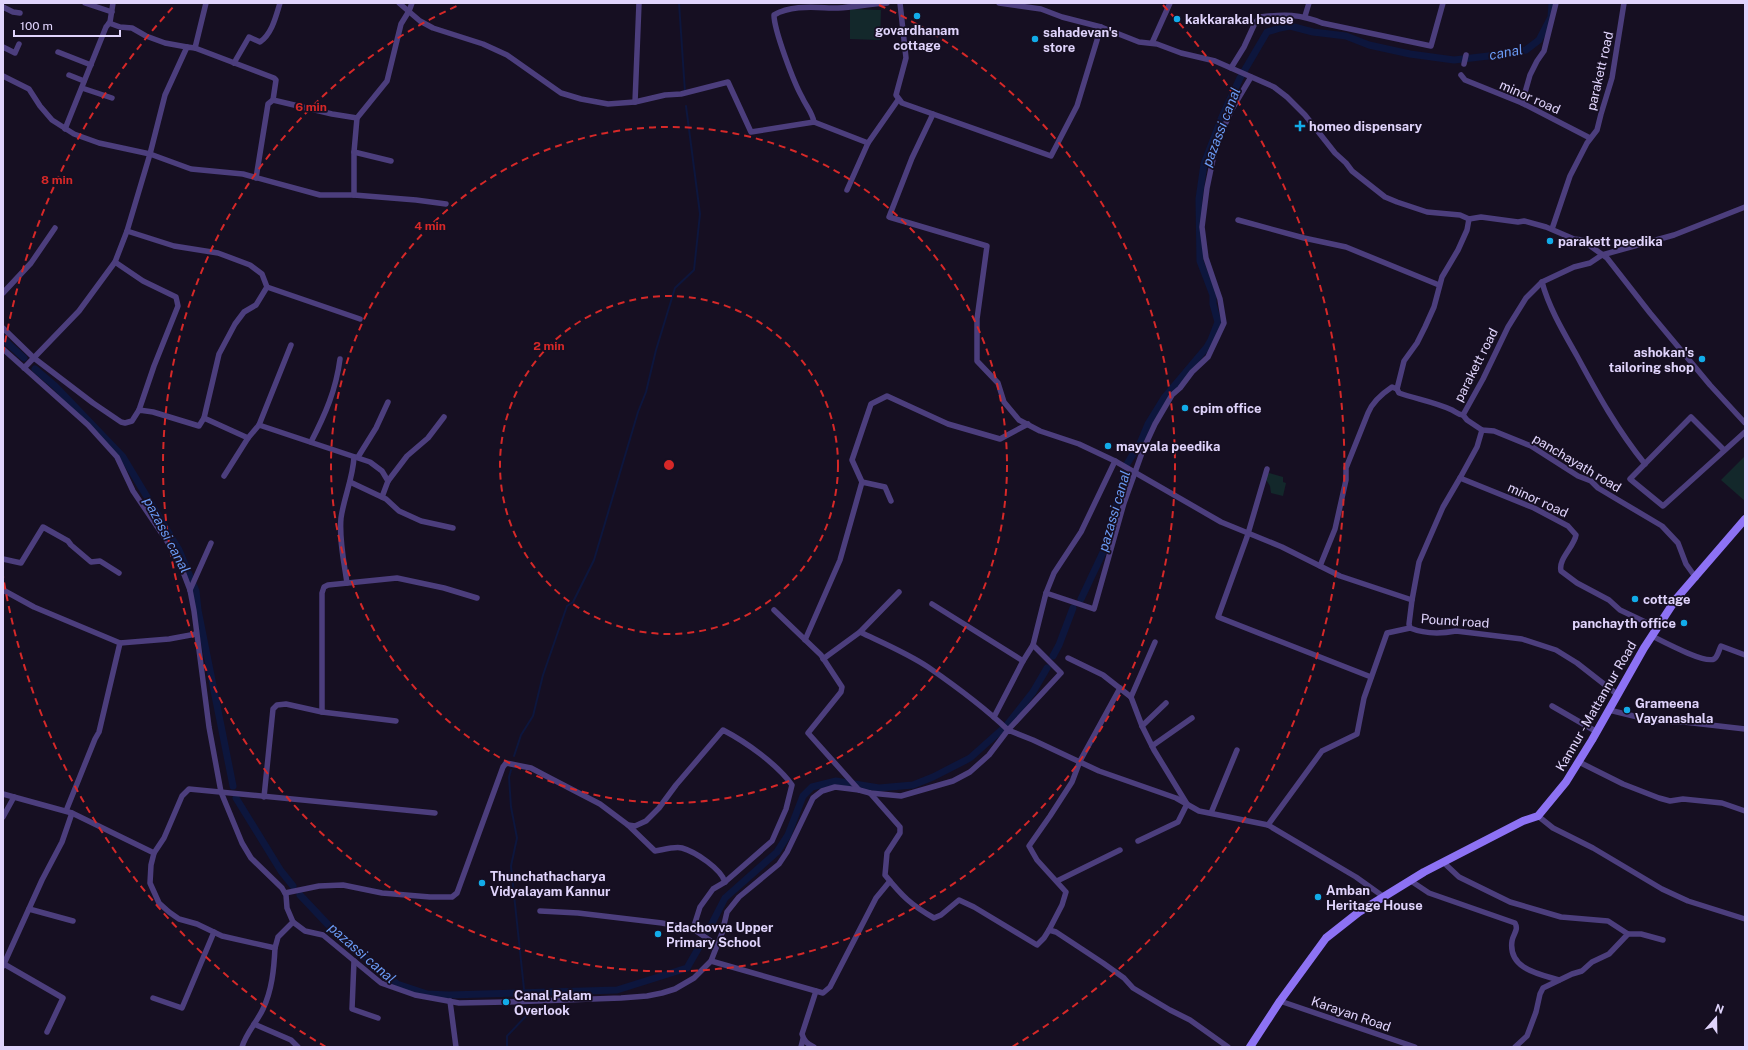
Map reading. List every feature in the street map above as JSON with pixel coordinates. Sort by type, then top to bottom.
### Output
[{"type":"main road","name":"Kannur - Mattannur Road","points":[[1250,1047],[1280,1001],[1326,938],[1359,912],[1443,862],[1524,821],[1538,816],[1566,782],[1579,762],[1652,636],[1676,600],[1745,518]]},
{"type":"street","points":[[85,3],[112,12]]},
{"type":"street","points":[[65,129],[109,24],[114,3]]},
{"type":"street","points":[[195,48],[206,3]]},
{"type":"street","points":[[234,63],[249,37],[260,42],[265,38],[270,30],[280,3]]},
{"type":"street","points":[[399,3],[420,22],[507,54],[561,93],[581,99],[608,104],[635,102],[665,95],[691,92],[728,82],[751,132],[814,122],[868,143]]},
{"type":"street","points":[[354,195],[354,152],[357,118],[387,81],[401,24],[412,3]]},
{"type":"street","points":[[635,102],[639,3]]},
{"type":"street","points":[[814,122],[812,113],[802,97],[774,23],[774,15],[781,11],[796,9],[839,8],[887,3]]},
{"type":"street","points":[[900,3],[906,58],[896,95],[898,100],[902,103],[1051,156],[1077,106],[1101,27]]},
{"type":"street","points":[[999,3],[1041,6],[1062,17],[1101,27],[1139,42],[1152,43],[1181,53],[1215,61],[1274,87],[1287,97],[1305,115],[1335,153],[1352,171],[1385,197],[1397,202],[1427,212],[1460,215],[1469,219],[1481,217],[1518,222],[1524,221],[1552,229],[1574,240],[1587,243],[1607,258],[1650,313],[1710,385],[1745,423]]},
{"type":"street","points":[[1152,43],[1170,3]]},
{"type":"street","points":[[1305,16],[1309,3]]},
{"type":"street","points":[[1231,68],[1244,47],[1255,23],[1260,17],[1290,15],[1305,16],[1322,22],[1431,46],[1443,3]]},
{"type":"street","points":[[1522,103],[1530,75],[1537,61],[1544,52],[1556,3]]},
{"type":"street","name":"parakett road","points":[[1552,229],[1570,176],[1590,138],[1596,130],[1608,94],[1620,34],[1624,3]]},
{"type":"street","points":[[3,5],[14,12],[20,12]]},
{"type":"street","points":[[109,24],[132,28],[151,38],[195,48],[276,80],[273,100],[268,104],[256,178]]},
{"type":"street","points":[[3,47],[15,53],[19,44]]},
{"type":"street","points":[[24,368],[79,311],[115,262],[127,231],[150,154],[165,95],[187,46]]},
{"type":"street","points":[[58,52],[91,65]]},
{"type":"street","points":[[1464,64],[1466,55]]},
{"type":"street","points":[[69,75],[84,81]]},
{"type":"street","name":"minor road","points":[[1461,75],[1465,80],[1522,103],[1590,138]]},
{"type":"street","points":[[3,76],[29,89],[47,115],[65,129],[99,143],[150,154],[192,169],[243,174],[320,195],[354,195],[446,204]]},
{"type":"street","points":[[1046,593],[1094,608],[1124,503],[1134,473],[1155,424],[1172,395],[1180,388],[1192,372],[1208,357],[1224,323],[1220,299],[1206,258],[1202,227],[1207,188],[1216,145],[1232,109],[1251,77]]},
{"type":"street","points":[[82,88],[112,98]]},
{"type":"street","points":[[273,100],[332,114],[357,118]]},
{"type":"street","points":[[847,190],[868,143],[898,100]]},
{"type":"street","points":[[933,114],[912,158],[890,217],[986,246],[977,319],[977,361],[998,383],[1004,402],[1019,420],[1040,431],[1079,444],[1118,463],[1221,522],[1249,532],[1340,576],[1412,600]]},
{"type":"street","points":[[354,152],[391,161]]},
{"type":"street","name":"parakett road","points":[[1463,415],[1483,379],[1508,327],[1526,298],[1542,282],[1574,267],[1590,263],[1602,255],[1674,236],[1745,207]]},
{"type":"street","points":[[1320,566],[1336,525],[1346,480],[1346,468],[1370,408],[1386,391],[1392,387],[1397,389],[1404,361],[1417,343],[1425,327],[1434,307],[1439,285],[1447,267],[1463,239],[1469,219]]},
{"type":"street","points":[[1238,220],[1304,238],[1346,247],[1439,285]]},
{"type":"street","points":[[3,293],[31,263],[55,228]]},
{"type":"street","points":[[127,231],[174,246],[218,253],[250,265],[262,274],[267,286],[360,319]]},
{"type":"street","points":[[3,328],[34,358],[93,403],[121,422],[132,422],[139,410],[154,366],[178,306],[176,297],[144,281],[115,262]]},
{"type":"street","points":[[1542,282],[1558,322],[1594,387],[1634,451],[1645,464]]},
{"type":"street","points":[[139,410],[153,412],[199,426],[204,418],[219,354],[235,324],[244,312],[256,305],[267,286]]},
{"type":"street","points":[[224,476],[248,438],[259,425],[291,345]]},
{"type":"street","points":[[3,349],[88,425],[117,457],[133,491],[177,556],[190,590],[209,727],[221,792],[242,843],[252,858],[282,888],[285,893],[287,908],[293,922],[306,931],[323,935],[382,983],[415,995],[459,1003],[506,1002],[647,996],[675,989],[694,978],[710,961],[717,945],[727,912],[738,897],[779,864],[787,852],[813,798],[822,791],[835,787],[859,789],[870,794],[901,796],[953,781],[970,772],[989,755],[1008,730],[1061,673],[1033,645]]},
{"type":"street","points":[[311,442],[326,414],[338,372],[340,359]]},
{"type":"street","name":"panchayath road","points":[[1397,389],[1399,393],[1432,403],[1463,415],[1467,420],[1482,430],[1494,431],[1530,446],[1578,476],[1591,481],[1598,488],[1662,526],[1678,543],[1686,564],[1696,578]]},
{"type":"street","points":[[805,640],[840,560],[862,482],[852,460],[871,404],[887,396],[948,424],[1000,439],[1028,424]]},
{"type":"street","points":[[347,583],[341,537],[342,517],[356,457],[376,428],[388,402]]},
{"type":"street","points":[[382,497],[388,481],[407,456],[431,435],[444,417]]},
{"type":"street","points":[[1724,450],[1691,417],[1630,479],[1663,506],[1745,432]]},
{"type":"street","points":[[204,418],[248,438]]},
{"type":"street","points":[[259,425],[356,457],[382,470],[388,481]]},
{"type":"street","points":[[1460,478],[1477,447],[1482,430]]},
{"type":"street","points":[[994,717],[1033,645],[1046,593],[1054,573],[1081,532],[1118,463]]},
{"type":"street","points":[[1267,469],[1249,532],[1218,617],[1371,678]]},
{"type":"street","name":"minor road","points":[[1460,478],[1526,504],[1568,526],[1576,535],[1560,566],[1561,572],[1577,583],[1609,600],[1620,610],[1658,628]]},
{"type":"street","name":"Pound road","points":[[1460,478],[1443,507],[1420,562],[1412,600],[1409,624],[1410,628],[1420,632],[1446,633],[1456,630],[1522,639],[1556,650],[1577,663],[1618,695]]},
{"type":"street","points":[[350,482],[382,497],[399,511],[421,521],[453,528]]},
{"type":"street","points":[[862,482],[885,487],[891,502]]},
{"type":"street","points":[[3,559],[21,563],[43,527],[68,541],[91,562],[100,561],[119,573]]},
{"type":"street","points":[[190,590],[211,543]]},
{"type":"street","points":[[322,712],[322,593],[324,587],[328,585],[397,578],[444,588],[477,598]]},
{"type":"street","points":[[3,590],[34,607],[120,643],[169,639],[196,634]]},
{"type":"street","points":[[823,659],[860,632],[899,592]]},
{"type":"street","points":[[932,604],[1023,662]]},
{"type":"street","points":[[774,610],[823,659],[842,687],[841,692],[808,733],[859,789]]},
{"type":"street","points":[[1268,825],[1322,751],[1357,734],[1364,698],[1387,633],[1410,628]]},
{"type":"street","points":[[860,632],[928,668],[994,717],[1008,730],[1080,761],[1099,771],[1176,798],[1199,811],[1268,825],[1356,877],[1384,897]]},
{"type":"street","points":[[1652,636],[1683,651],[1705,659],[1711,660],[1716,658],[1722,646],[1745,655]]},
{"type":"street","points":[[1131,697],[1155,642]]},
{"type":"street","points":[[47,1032],[63,998],[4,965],[29,909],[62,842],[69,812],[95,739],[99,732],[120,643]]},
{"type":"street","points":[[1068,658],[1103,675],[1131,697],[1142,726],[1152,746],[1187,804]]},
{"type":"street","points":[[870,794],[900,827],[900,833],[887,853],[885,876],[900,895],[914,907],[934,918],[941,915],[959,900],[974,907],[1037,945],[1049,930],[1062,905],[1066,892],[1037,860],[1028,846],[1072,782],[1080,761],[1120,688]]},
{"type":"street","points":[[1142,726],[1166,703]]},
{"type":"street","points":[[264,796],[273,708],[277,705],[286,704],[322,712],[396,721]]},
{"type":"street","points":[[1552,706],[1597,732]]},
{"type":"street","points":[[1609,710],[1654,721],[1684,722],[1745,729]]},
{"type":"street","points":[[1152,746],[1192,718]]},
{"type":"street","points":[[628,825],[635,826],[646,821],[659,808],[676,785],[723,730],[731,734],[784,775],[792,785],[786,809],[772,841],[753,860],[725,882],[713,889],[700,908],[693,929]]},
{"type":"street","points":[[1210,813],[1237,750]]},
{"type":"street","points":[[1579,762],[1623,784],[1659,798],[1670,801],[1683,799],[1722,803],[1745,811]]},
{"type":"street","points":[[285,893],[319,886],[344,885],[382,893],[430,897],[452,896],[457,893],[503,767],[506,763],[530,768],[600,804],[628,825],[654,851],[681,847],[713,865],[723,876],[725,882]]},
{"type":"street","points":[[275,948],[222,936],[196,924],[179,919],[159,903],[149,878],[154,853],[161,843],[186,790],[196,789],[435,813]]},
{"type":"street","points":[[3,794],[69,812],[154,853]]},
{"type":"street","points":[[3,817],[14,797]]},
{"type":"street","points":[[1138,841],[1178,822],[1187,804]]},
{"type":"street","points":[[1538,816],[1553,828],[1593,848],[1662,888],[1699,905],[1745,919]]},
{"type":"street","points":[[1057,881],[1120,850]]},
{"type":"street","points":[[1443,862],[1459,877],[1510,902],[1561,917],[1608,921],[1628,934],[1640,934],[1663,940]]},
{"type":"street","points":[[710,961],[823,993],[830,987],[876,898],[890,881]]},
{"type":"street","points":[[1410,881],[1429,893],[1515,924],[1516,930],[1512,939],[1513,954],[1522,967],[1559,980]]},
{"type":"street","points":[[29,909],[73,921]]},
{"type":"street","points":[[540,911],[578,913],[662,923],[693,929],[717,945]]},
{"type":"street","points":[[242,1047],[244,1040],[263,1009],[274,973],[275,948],[278,937],[293,922]]},
{"type":"street","points":[[1049,930],[1056,932],[1082,949],[1124,978],[1133,988],[1190,1020],[1228,1047]]},
{"type":"street","points":[[153,998],[182,1008],[214,932]]},
{"type":"street","points":[[1515,1047],[1527,1036],[1543,988],[1582,971],[1592,962],[1609,954],[1628,934]]},
{"type":"street","points":[[354,961],[352,1009],[378,1018]]},
{"type":"street","points":[[801,1047],[803,1039],[802,1034],[816,991]]},
{"type":"street","points":[[450,1001],[456,1047]]},
{"type":"street","name":"Karayan Road","points":[[1280,1001],[1415,1047]]},
{"type":"street","points":[[254,1024],[291,1040],[298,1047]]},
{"type":"street","points":[[803,1039],[808,1045],[814,1047]]},
{"type":"green space","points":[[850,9],[881,10],[880,40],[850,39]]},
{"type":"green space","points":[[1745,456],[1745,501],[1721,480]]},
{"type":"green space","points":[[1269,473],[1283,477],[1283,482],[1286,483],[1283,496],[1271,493],[1270,486],[1265,478]]},
{"type":"waterway","points":[[679,3],[685,92]]},
{"type":"waterway","name":"pazassi canal","points":[[1081,599],[1106,546],[1127,464],[1141,441],[1148,424],[1164,398],[1207,347],[1218,322],[1213,304],[1213,295],[1200,261],[1199,199],[1204,164],[1222,117],[1240,78],[1267,32],[1290,26],[1313,32],[1346,36],[1369,45],[1410,54],[1454,60],[1506,54],[1526,50],[1539,40],[1551,17],[1552,3]]},
{"type":"waterway","points":[[514,756],[521,735],[533,716],[543,675],[567,606],[573,602],[594,560],[638,412],[646,392],[656,350],[675,288],[694,270],[700,214],[686,106]]},
{"type":"waterway","name":"pazassi canal","points":[[3,339],[24,358]]},
{"type":"waterway","name":"pazassi canal","points":[[35,369],[55,386],[123,457],[179,550],[196,591],[198,610],[233,786]]},
{"type":"waterway","name":"pazassi canal","points":[[1053,656],[1059,645],[1073,608]]},
{"type":"waterway","name":"pazassi canal","points":[[708,931],[725,898],[777,852],[788,835],[803,796],[812,787],[836,781],[879,788],[913,785],[933,777],[970,758],[1007,725],[1033,692],[1047,668]]},
{"type":"waterway","points":[[511,770],[509,777],[511,807],[517,838],[511,866],[524,989]]},
{"type":"waterway","name":"pazassi canal","points":[[236,798],[281,871],[293,886]]},
{"type":"waterway","name":"pazassi canal","points":[[300,895],[334,931],[397,984],[427,994],[449,995],[617,990],[687,968],[702,942]]},
{"type":"waterway","points":[[507,1047],[507,1036],[526,1016],[526,1007]]},
{"type":"place","name":"govardhanam cottage","points":[[917,16]]},
{"type":"place","name":"kakkarakal house","points":[[1177,19]]},
{"type":"place","name":"sahadevan's store","points":[[1035,39]]},
{"type":"place","name":"homeo dispensary","points":[[1300,126]]},
{"type":"place","name":"parakett peedika","points":[[1550,241]]},
{"type":"place","name":"ashokan's tailoring shop","points":[[1702,359]]},
{"type":"place","name":"cpim office","points":[[1185,408]]},
{"type":"place","name":"mayyala peedika","points":[[1108,446]]},
{"type":"place","name":"cottage","points":[[1635,599]]},
{"type":"place","name":"panchayth office","points":[[1684,623]]},
{"type":"place","name":"Grameena Vayanashala","points":[[1627,710]]},
{"type":"place","name":"Thunchathacharya Vidyalayam Kannur","points":[[482,883]]},
{"type":"place","name":"Amban Heritage House","points":[[1318,897]]},
{"type":"place","name":"Edachovva Upper Primary School","points":[[658,934]]},
{"type":"place","name":"Canal Palam Overlook","points":[[506,1002]]},
{"type":"water label","name":"canal","points":[[1506,52]]}]
